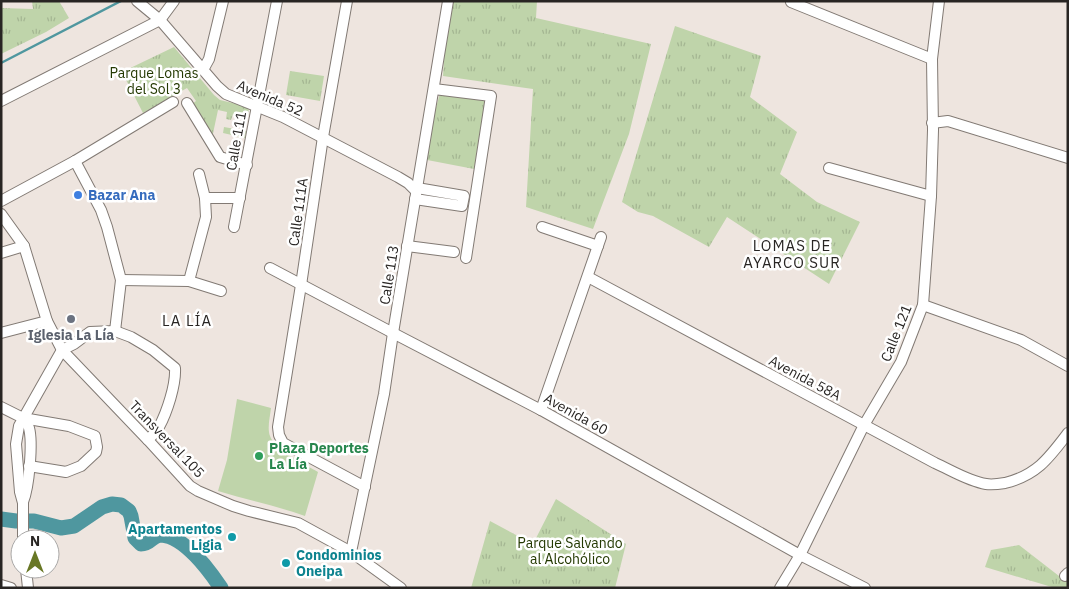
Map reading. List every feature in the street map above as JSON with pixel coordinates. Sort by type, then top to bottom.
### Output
[{"type":"street","points":[[1,101],[160,20],[174,1]]},
{"type":"street","points":[[204,70],[209,59],[223,1]]},
{"type":"street","name":"Calle 111","points":[[234,227],[277,1]]},
{"type":"street","name":"Calle 111A","points":[[347,1],[323,137],[278,427],[279,435],[284,443],[365,487]]},
{"type":"street","name":"Calle 113","points":[[351,552],[384,394],[448,1]]},
{"type":"street","name":"Calle 121","points":[[780,588],[800,555],[864,425],[902,362],[923,305],[931,196],[932,59],[939,1]]},
{"type":"street","name":"Avenida 52","points":[[139,2],[160,20],[226,94],[283,116],[398,176],[416,193]]},
{"type":"street","points":[[791,2],[932,59]]},
{"type":"street","points":[[434,89],[491,96],[466,258]]},
{"type":"street","points":[[1,201],[75,161],[173,102]]},
{"type":"street","points":[[187,103],[220,157],[247,165]]},
{"type":"street","points":[[932,123],[948,122],[1068,158]]},
{"type":"street","points":[[75,161],[101,210],[121,280],[115,331]]},
{"type":"street","points":[[829,168],[931,196]]},
{"type":"street","points":[[189,281],[206,217],[205,198],[199,174]]},
{"type":"street","points":[[205,198],[240,198]]},
{"type":"street","name":"Transversal 105","points":[[1,214],[24,246],[47,321],[62,350],[190,486],[233,506],[298,523],[351,552],[401,588]]},
{"type":"street","points":[[541,410],[600,241],[542,227]]},
{"type":"street","points":[[1,253],[24,246]]},
{"type":"street","points":[[407,246],[454,252]]},
{"type":"street","name":"Avenida 60","points":[[270,268],[541,410],[800,555],[866,588]]},
{"type":"street","name":"Avenida 58A","points":[[588,277],[935,463],[970,479],[986,484],[1000,484],[1030,473],[1043,463],[1068,433]]},
{"type":"street","points":[[121,280],[189,281],[221,291]]},
{"type":"street","points":[[923,305],[1021,340],[1068,366]]},
{"type":"street","points":[[1,333],[47,321]]},
{"type":"street","points":[[23,503],[20,492],[16,444],[19,426],[62,350],[90,332],[115,331],[131,337],[153,350],[175,368],[176,376],[168,404],[158,428],[148,440]]},
{"type":"street","points":[[1,407],[23,418],[69,426],[95,436],[96,452],[81,466],[66,472],[29,466]]},
{"type":"street","points":[[22,529],[23,503],[26,494],[30,441],[29,426],[23,418]]},
{"type":"street","points":[[1,585],[11,588]]},
{"type":"green space","points":[[32,1],[59,1],[69,18],[46,32],[1,54],[1,8],[33,9]]},
{"type":"green space","points":[[448,1],[537,1],[536,18],[651,44],[629,134],[593,229],[526,207],[533,89],[443,76]]},
{"type":"green space","points":[[675,26],[761,56],[750,97],[797,132],[780,174],[817,202],[860,222],[829,284],[727,217],[709,247],[653,216],[638,212],[622,202]]},
{"type":"green space","name":"Parque Lomas del Sol 3","points":[[174,47],[214,95],[220,100],[249,107],[248,116],[233,114],[231,120],[226,119],[227,112],[218,110],[212,138],[192,104],[196,101],[187,88],[143,113],[122,72]]},
{"type":"green space","points":[[290,71],[324,76],[320,101],[286,95]]},
{"type":"green space","points":[[440,93],[485,101],[474,169],[422,159]]},
{"type":"green space","points":[[224,127],[246,131],[245,138],[223,133]]},
{"type":"green space","name":"Plaza Deportes La Lía","points":[[237,399],[271,408],[269,430],[273,441],[291,456],[318,472],[305,516],[218,491],[227,460]]},
{"type":"green space","name":"Parque Salvando al Alcohólico","points":[[556,499],[626,544],[615,588],[471,588],[490,521],[533,544]]},
{"type":"green space","points":[[1019,545],[1068,583],[1068,588],[1055,588],[985,567],[991,550]]},
{"type":"waterway","points":[[1,63],[121,1]]},
{"type":"waterway","points":[[1,519],[34,521],[61,528],[74,526],[102,507],[112,504],[121,505],[129,511],[135,538],[141,544],[147,543],[155,536],[161,535],[178,541],[195,555],[221,588]]},
{"type":"place","name":"Bazar Ana","points":[[78,195]]},
{"type":"place","name":"Iglesia La Lía","points":[[71,319]]},
{"type":"place","name":"Plaza Deportes La Lía","points":[[259,456]]},
{"type":"place","name":"Apartamentos Ligia","points":[[232,537]]},
{"type":"place","name":"Condominios Oneipa","points":[[286,563]]},
{"type":"district","name":"LOMAS DE AYARCO SUR","points":[[792,254]]},
{"type":"district","name":"LA LÍA","points":[[187,321]]}]
